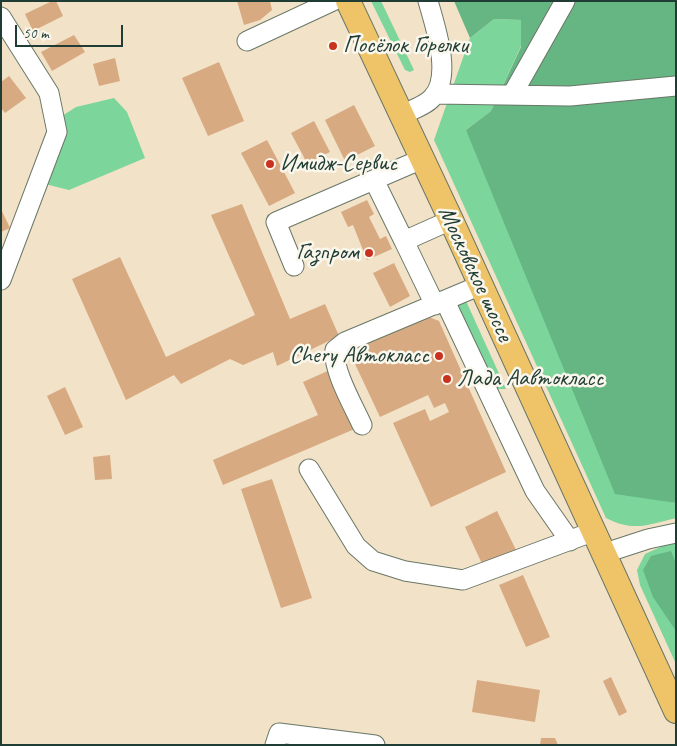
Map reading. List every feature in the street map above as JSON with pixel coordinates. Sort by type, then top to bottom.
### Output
[{"type":"main road","name":"Московское шоссе","points":[[348,1],[451,220],[602,554],[676,711]]},
{"type":"street","points":[[247,42],[334,1]]},
{"type":"street","points":[[401,115],[430,101],[440,85],[440,39],[428,1]]},
{"type":"street","points":[[512,95],[565,1]]},
{"type":"street","points":[[1,17],[49,93],[57,132],[1,280]]},
{"type":"street","points":[[436,94],[570,96],[676,86]]},
{"type":"street","points":[[294,266],[276,222],[422,159]]},
{"type":"street","points":[[374,180],[404,241],[440,303],[535,491],[570,541]]},
{"type":"street","points":[[404,241],[451,220]]},
{"type":"street","points":[[362,425],[338,369],[334,357],[335,350],[345,342],[481,286]]},
{"type":"street","points":[[309,469],[356,546],[373,561],[405,572],[462,580],[592,532]]},
{"type":"street","points":[[602,554],[648,539],[676,533]]},
{"type":"street","points":[[275,745],[278,733],[375,745]]},
{"type":"green space","points":[[371,1],[381,1],[414,70],[410,72],[405,70]]},
{"type":"green space","points":[[454,1],[676,1],[676,503],[615,494],[466,130],[491,111],[521,47],[521,20],[494,19],[470,38]]},
{"type":"green space","points":[[494,19],[521,20],[521,46],[491,111],[466,130],[665,501],[676,503],[676,518],[649,525],[633,526],[624,525],[606,518],[434,140],[470,38]]},
{"type":"green space","points":[[114,98],[127,112],[145,158],[69,190],[45,184],[62,116],[76,107]]},
{"type":"green space","points":[[466,301],[506,389],[495,389],[457,307],[457,302]]},
{"type":"green space","points":[[667,544],[676,544],[676,664],[640,585],[637,570],[645,554]]},
{"type":"green space","points":[[671,551],[676,564],[676,631],[653,597],[643,570],[651,556]]},
{"type":"building","points":[[52,1],[56,1],[63,16],[33,31],[25,14]]},
{"type":"building","points":[[237,1],[270,1],[272,10],[260,20],[244,25]]},
{"type":"building","points":[[74,35],[85,52],[52,71],[41,52]]},
{"type":"building","points":[[115,58],[120,81],[99,86],[93,64]]},
{"type":"building","points":[[219,62],[244,121],[208,136],[182,78]]},
{"type":"building","points":[[9,76],[26,98],[5,113],[1,108],[1,82]]},
{"type":"building","points":[[354,105],[375,146],[345,161],[325,120]]},
{"type":"building","points":[[314,121],[330,152],[307,163],[291,133]]},
{"type":"building","points":[[267,140],[295,193],[269,206],[241,153]]},
{"type":"building","points":[[367,200],[374,214],[369,217],[380,239],[386,236],[392,249],[367,260],[353,225],[348,227],[341,212]]},
{"type":"building","points":[[242,204],[290,319],[325,304],[339,336],[277,366],[273,352],[243,365],[230,359],[181,384],[174,375],[126,400],[72,279],[120,257],[166,357],[255,315],[211,215]]},
{"type":"building","points":[[1,209],[10,228],[1,232]]},
{"type":"building","points":[[394,263],[410,296],[390,307],[373,273]]},
{"type":"building","points":[[424,315],[439,321],[506,472],[431,507],[393,423],[425,409],[430,421],[449,412],[445,403],[434,408],[428,395],[380,417],[347,347]]},
{"type":"building","points":[[332,369],[357,428],[223,485],[213,460],[318,415],[303,382]]},
{"type":"building","points":[[65,387],[83,427],[65,435],[47,396]]},
{"type":"building","points":[[110,455],[112,479],[95,480],[93,457]]},
{"type":"building","points":[[272,479],[312,598],[281,608],[241,489]]},
{"type":"building","points":[[497,511],[516,550],[483,566],[465,527]]},
{"type":"building","points":[[523,575],[550,637],[526,647],[499,585]]},
{"type":"building","points":[[611,677],[627,712],[619,716],[603,681]]},
{"type":"building","points":[[477,680],[540,690],[535,722],[472,712]]},
{"type":"building","points":[[541,738],[555,738],[558,745],[540,745]]},
{"type":"place","name":"Посёлок Горелки","points":[[333,46]]},
{"type":"place","name":"Имидж-Сервис","points":[[270,164]]},
{"type":"place","name":"Газпром","points":[[369,253]]},
{"type":"place","name":"Chery Автокласс","points":[[439,356]]},
{"type":"place","name":"Лада Аавтокласс","points":[[447,379]]}]
